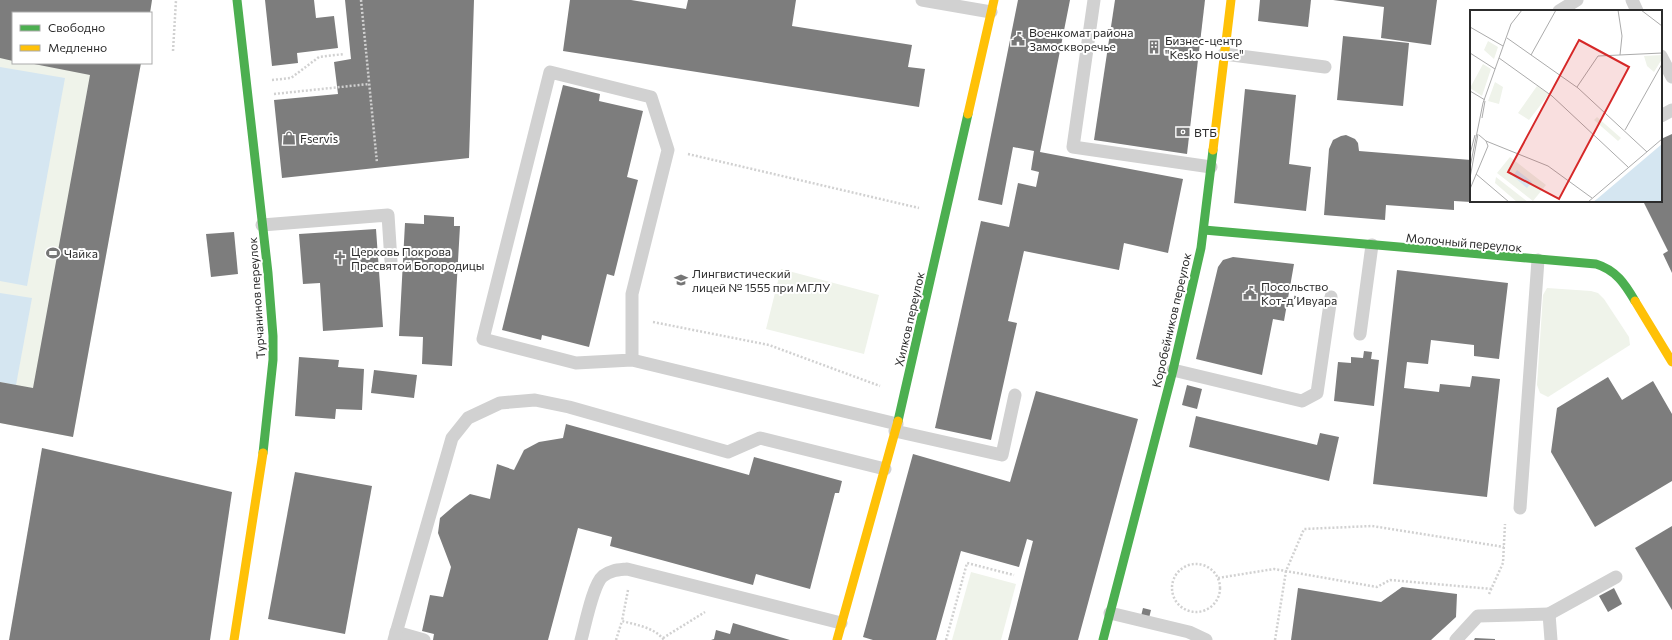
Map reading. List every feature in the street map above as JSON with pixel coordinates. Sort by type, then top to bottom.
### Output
[{"type":"street","name":"Турчанинов переулок","points":[[234,640],[266,435],[273,360],[271,312],[237,0]]},
{"type":"street","name":"Коробейников переулок","points":[[1103,640],[1172,370],[1201,248],[1231,0]]},
{"type":"street","name":"Хилков переулок","points":[[838,640],[841,623],[896,428],[993,6]]},
{"type":"street","name":"Молочный переулок","points":[[1204,230],[1372,246],[1596,264],[1606,267],[1617,275],[1624,283],[1672,362]]},
{"type":"lane","points":[[922,0],[993,6]]},
{"type":"lane","points":[[1094,0],[1073,147],[1211,167]]},
{"type":"lane","points":[[1561,10],[1577,0]]},
{"type":"lane","points":[[1632,0],[1637,10]]},
{"type":"lane","points":[[1224,54],[1325,67]]},
{"type":"lane","points":[[1662,58],[1672,77]]},
{"type":"lane","points":[[632,360],[632,294],[668,150],[651,97],[550,72],[483,339],[576,363],[632,360],[1002,455],[1015,395]]},
{"type":"lane","points":[[1662,115],[1672,110]]},
{"type":"lane","points":[[262,225],[388,216],[391,261]]},
{"type":"lane","points":[[1360,334],[1372,246]]},
{"type":"lane","points":[[1520,508],[1538,260]]},
{"type":"lane","points":[[1172,370],[1302,401],[1317,393],[1331,296]]},
{"type":"lane","points":[[424,640],[395,636],[452,438],[468,418],[500,403],[535,400],[562,406],[728,452],[760,438],[885,469]]},
{"type":"lane","points":[[581,640],[596,586],[602,576],[614,570],[627,569],[732,594],[841,623]]},
{"type":"lane","points":[[1456,640],[1478,616],[1550,614],[1616,577]]},
{"type":"lane","points":[[1110,613],[1189,632],[1206,640]]},
{"type":"lane","points":[[1550,614],[1551,640]]},
{"type":"path","points":[[173,51],[176,0]]},
{"type":"path","points":[[361,0],[377,163]]},
{"type":"path","points":[[266,81],[291,78],[319,57],[344,54]]},
{"type":"path","points":[[277,93],[369,84]]},
{"type":"path","points":[[668,150],[916,207]]},
{"type":"path","points":[[632,317],[769,345],[883,386]]},
{"type":"path","points":[[1275,640],[1286,571],[1304,530],[1372,526],[1504,547]]},
{"type":"path","points":[[946,640],[967,563],[1014,575]]},
{"type":"path","points":[[1199,563],[1211,568],[1218,578],[1220,591],[1215,603],[1205,611],[1192,612],[1180,607],[1172,597],[1171,584],[1176,572],[1186,565],[1199,563]]},
{"type":"path","points":[[1218,578],[1274,569],[1377,587],[1390,580],[1492,589]]},
{"type":"path","points":[[616,640],[622,621],[633,570]]},
{"type":"path","points":[[622,621],[646,627],[655,631],[663,639],[732,594]]},
{"type":"shaded area","name":"Чайка","points":[[0,0],[152,0],[150,12],[12,12],[12,64],[141,64],[73,437],[0,423]]},
{"type":"shaded area","points":[[781,269],[879,295],[864,354],[766,329]]},
{"type":"shaded area","points":[[1547,288],[1591,291],[1598,293],[1604,299],[1629,337],[1630,345],[1548,397],[1540,393],[1537,385],[1543,295]]},
{"type":"shaded area","points":[[971,572],[1016,584],[1001,640],[952,640]]},
{"type":"water","points":[[0,67],[65,78],[27,286],[0,281]]},
{"type":"water","points":[[0,293],[32,298],[16,385],[0,382]]},
{"type":"building","points":[[0,0],[152,0],[150,12],[12,12],[12,61],[0,58]]},
{"type":"building","points":[[265,0],[314,0],[316,18],[334,16],[338,48],[297,53],[298,63],[272,66]]},
{"type":"building","points":[[345,0],[474,0],[469,158],[282,178],[274,100],[338,94],[334,62],[351,59]]},
{"type":"building","points":[[570,0],[631,0],[686,9],[688,0],[796,0],[792,26],[912,45],[908,67],[925,69],[919,107],[563,51]]},
{"type":"building","points":[[1018,0],[1070,0],[1040,152],[1183,179],[1168,253],[1124,243],[1119,270],[1024,251],[1008,321],[1017,323],[991,440],[935,428],[981,221],[1009,227],[1018,183],[1036,187],[1039,172],[1031,170],[1034,151],[1013,147],[1002,205],[978,200]]},
{"type":"building","name":"Бизнес-центр \"Kesko House\"","points":[[1115,0],[1205,0],[1187,154],[1094,140]]},
{"type":"building","points":[[1260,0],[1311,0],[1308,27],[1258,21]]},
{"type":"building","points":[[1333,0],[1437,0],[1431,45],[1381,38],[1384,7]]},
{"type":"building","points":[[1343,36],[1409,43],[1403,106],[1337,100]]},
{"type":"building","points":[[34,64],[141,64],[73,437],[0,423],[0,382],[33,388],[90,75]]},
{"type":"building","points":[[563,85],[600,94],[599,101],[643,111],[627,177],[638,180],[614,276],[607,274],[589,347],[542,335],[541,340],[502,330]]},
{"type":"building","points":[[1245,89],[1296,95],[1289,164],[1311,167],[1306,211],[1234,203]]},
{"type":"building","points":[[1672,134],[1672,273],[1663,254],[1668,251],[1644,202],[1662,202],[1662,139]]},
{"type":"building","points":[[1346,135],[1355,139],[1358,143],[1359,151],[1470,160],[1470,202],[1454,201],[1454,210],[1386,205],[1385,220],[1324,215],[1329,149],[1333,140]]},
{"type":"building","points":[[424,215],[454,217],[454,226],[460,226],[452,366],[422,364],[423,337],[399,336],[405,223],[424,224]]},
{"type":"building","name":"Церковь Покрова Пресвятой Богородицы","points":[[376,229],[383,327],[323,331],[320,283],[303,284],[299,234]]},
{"type":"building","points":[[234,232],[238,274],[211,277],[206,234]]},
{"type":"building","name":"Посольство Кот-д’Ивуара","points":[[1233,257],[1294,264],[1284,321],[1273,319],[1262,375],[1196,359],[1218,267],[1223,260]]},
{"type":"building","points":[[1397,270],[1508,283],[1499,359],[1474,356],[1474,345],[1431,340],[1428,364],[1407,362],[1404,388],[1439,392],[1440,384],[1470,387],[1472,376],[1500,379],[1487,497],[1373,484]]},
{"type":"building","points":[[1364,351],[1372,352],[1371,359],[1379,360],[1374,406],[1334,401],[1338,362],[1351,363],[1351,357],[1363,358]]},
{"type":"building","points":[[299,357],[339,360],[338,367],[364,369],[362,410],[336,409],[335,419],[295,416]]},
{"type":"building","points":[[374,370],[417,375],[414,398],[371,393]]},
{"type":"building","points":[[1608,377],[1622,400],[1653,381],[1672,414],[1672,481],[1595,527],[1551,452],[1557,408]]},
{"type":"building","points":[[1187,385],[1202,389],[1197,409],[1182,405]]},
{"type":"building","points":[[1036,391],[1138,419],[1078,640],[1008,640],[1033,541],[1027,539],[1019,567],[961,551],[936,640],[873,640],[863,637],[913,454],[1010,482]]},
{"type":"building","points":[[1196,416],[1317,445],[1320,433],[1339,437],[1329,481],[1189,447]]},
{"type":"building","points":[[566,424],[749,475],[754,457],[842,481],[839,493],[835,493],[810,589],[756,574],[753,585],[610,546],[612,537],[578,528],[548,640],[433,640],[434,634],[422,631],[430,595],[443,597],[451,567],[438,533],[440,518],[470,494],[490,499],[497,464],[514,470],[524,450],[539,442],[563,438]]},
{"type":"building","points":[[42,448],[232,492],[210,640],[9,640]]},
{"type":"building","points":[[295,472],[372,486],[345,634],[268,619]]},
{"type":"building","points":[[1672,526],[1672,610],[1635,548]]},
{"type":"building","points":[[1402,587],[1457,594],[1456,617],[1431,640],[1291,640],[1298,588],[1381,602]]},
{"type":"building","points":[[1614,588],[1622,604],[1608,612],[1599,596]]},
{"type":"building","points":[[1143,608],[1151,610],[1149,618],[1141,616]]},
{"type":"building","points":[[733,623],[790,640],[711,640],[714,639],[716,630],[730,634]]},
{"type":"building","points":[[1475,638],[1495,639],[1495,640],[1474,640]]},
{"type":"traffic: fast","points":[[237,0],[268,273],[273,336],[273,360],[263,453]]},
{"type":"traffic: fast","points":[[898,421],[968,114]]},
{"type":"traffic: fast","points":[[1103,640],[1173,370],[1201,248],[1213,150]]},
{"type":"traffic: fast","points":[[1204,230],[1596,264],[1609,270],[1619,278],[1635,301]]},
{"type":"traffic: slow","points":[[968,114],[994,0]]},
{"type":"traffic: slow","points":[[1213,150],[1231,0]]},
{"type":"traffic: slow","points":[[1635,301],[1672,362]]},
{"type":"traffic: slow","points":[[837,640],[898,421]]},
{"type":"traffic: slow","points":[[234,640],[263,453]]},
{"type":"place","name":"Военкомат района Замоскворечье","points":[[1018,39]]},
{"type":"place","name":"Бизнес-центр \"Kesko House\"","points":[[1154,47]]},
{"type":"place","name":"ВТБ","points":[[1183,132]]},
{"type":"place","name":"Fservis","points":[[289,138]]},
{"type":"place","name":"Чайка","points":[[53,253]]},
{"type":"place","name":"Церковь Покрова Пресвятой Богородицы","points":[[340,258]]},
{"type":"place","name":"Лингвистический лицей № 1555 при МГЛУ","points":[[681,280]]},
{"type":"place","name":"Посольство Кот-д’Ивуара","points":[[1250,293]]}]
